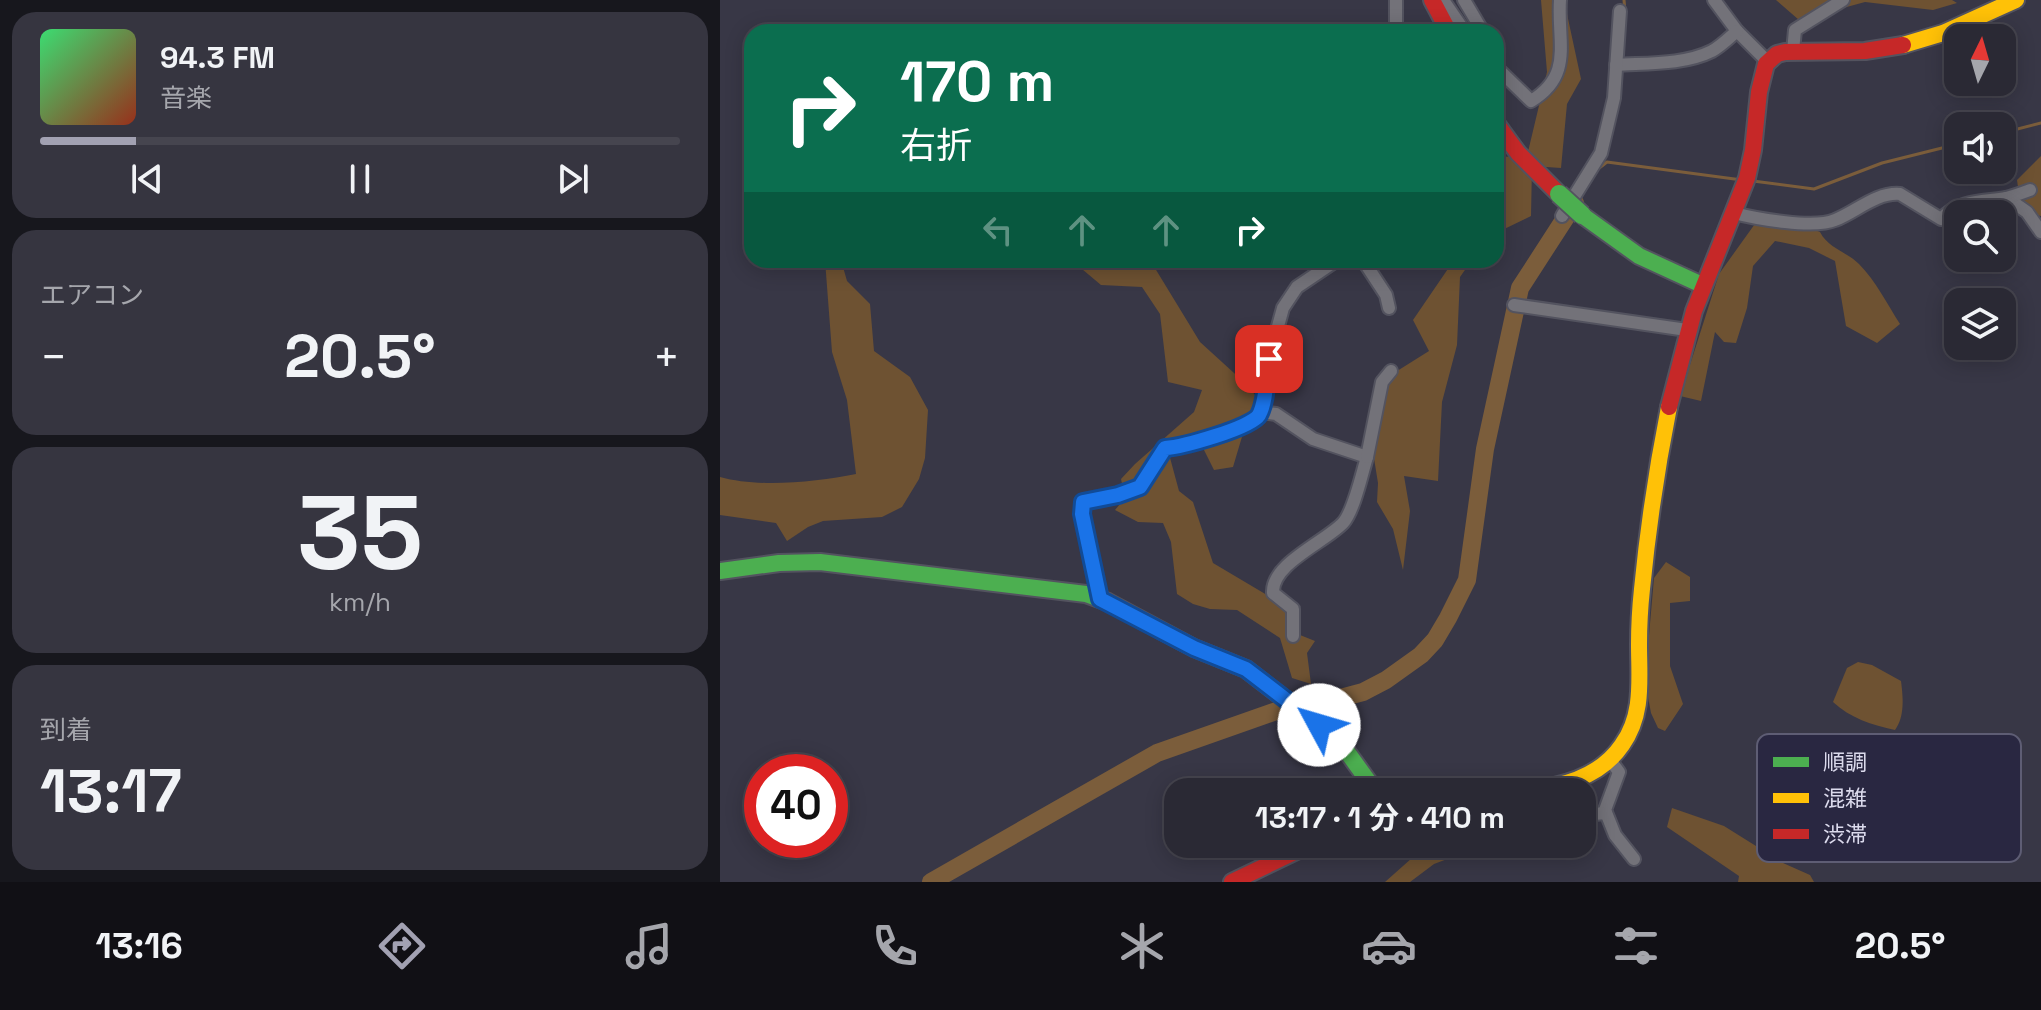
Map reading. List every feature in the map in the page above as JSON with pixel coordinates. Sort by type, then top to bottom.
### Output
[{"type":"street","points":[[1396,0],[1396,24]]},
{"type":"street","points":[[1432,0],[1445,24]]},
{"type":"street","points":[[1443,0],[1460,24]]},
{"type":"street","points":[[1464,0],[1478,24]]},
{"type":"street","points":[[1504,75],[1531,101],[1546,92],[1559,73],[1560,0]]},
{"type":"street","points":[[1714,0],[1737,31],[1768,62]]},
{"type":"street","points":[[1793,51],[1795,30],[1843,0]]},
{"type":"street","points":[[1584,778],[1610,760],[1628,737],[1638,712],[1639,634],[1647,542],[1666,421],[1687,330],[1702,285],[1746,180],[1763,71],[1777,54],[1793,51],[1868,51],[1906,44],[1947,31],[2016,0]]},
{"type":"street","points":[[1562,216],[1601,153],[1620,65],[1620,11]]},
{"type":"street","points":[[1620,65],[1680,60],[1704,54],[1715,50],[1737,31]]},
{"type":"street","points":[[1504,134],[1518,153],[1559,194],[1625,250],[1649,264],[1702,285]]},
{"type":"street","points":[[1734,213],[1757,219],[1820,224],[1834,221],[1876,198],[1894,193],[1941,219],[1957,206],[2007,198],[2030,190]]},
{"type":"street","points":[[2007,198],[2027,212],[2041,232]]},
{"type":"street","points":[[1100,599],[1082,514],[1083,502],[1135,489],[1144,483],[1165,448],[1192,443],[1254,421],[1261,412],[1269,359],[1283,308],[1297,287],[1325,268]]},
{"type":"street","points":[[1368,268],[1386,295],[1389,308]]},
{"type":"street","points":[[1518,306],[1687,330]]},
{"type":"street","points":[[1293,636],[1293,609],[1273,593],[1274,584],[1293,559],[1314,547],[1344,522],[1367,457],[1382,382],[1391,371]]},
{"type":"street","points":[[1261,412],[1276,414],[1313,439],[1367,457]]},
{"type":"street","points":[[720,571],[779,563],[862,565],[1086,594],[1194,648],[1246,669],[1340,742],[1366,778]]},
{"type":"street","points":[[1610,760],[1619,772],[1606,813],[1615,835],[1634,859]]},
{"type":"street","points":[[1596,814],[1606,813]]},
{"type":"street","points":[[1232,882],[1282,858]]},
{"type":"shaded area","points":[[1541,0],[1564,0],[1581,79],[1567,104],[1561,168],[1532,166],[1531,216],[1504,229],[1504,157],[1527,156],[1547,72]]},
{"type":"shaded area","points":[[1776,0],[1952,0],[1957,3],[1933,10],[1865,2],[1799,20]]},
{"type":"shaded area","points":[[2041,156],[2041,216],[2034,215],[2020,201],[2017,180]]},
{"type":"shaded area","points":[[1757,221],[1800,224],[1820,232],[1865,271],[1900,324],[1877,343],[1846,326],[1835,261],[1809,248],[1775,241],[1753,266],[1747,308],[1736,343],[1724,342],[1715,332],[1701,401],[1680,396],[1719,274]]},
{"type":"shaded area","points":[[826,268],[843,268],[847,281],[870,304],[874,351],[910,377],[928,410],[925,458],[919,479],[902,507],[882,517],[823,521],[787,541],[776,523],[720,515],[720,477],[788,483],[856,474],[847,400],[832,352]]},
{"type":"shaded area","points":[[1081,268],[1155,268],[1200,342],[1256,396],[1256,411],[1244,430],[1233,467],[1214,470],[1203,448],[1169,454],[1179,491],[1193,502],[1213,563],[1284,605],[1295,633],[1315,641],[1307,653],[1311,684],[1292,678],[1280,638],[1237,610],[1210,609],[1193,604],[1177,594],[1171,542],[1163,523],[1138,522],[1115,510],[1125,498],[1121,479],[1194,412],[1202,390],[1168,382],[1160,314],[1142,287],[1101,285]]},
{"type":"shaded area","points":[[1449,268],[1466,268],[1460,277],[1457,345],[1442,402],[1438,481],[1404,476],[1410,511],[1403,570],[1393,529],[1377,502],[1378,483],[1372,446],[1378,383],[1429,351],[1413,320]]},
{"type":"shaded area","points":[[1666,562],[1690,577],[1690,601],[1670,603],[1670,666],[1683,704],[1665,731],[1658,728],[1651,713],[1645,681],[1654,578]]},
{"type":"shaded area","points":[[1858,662],[1872,665],[1901,681],[1902,713],[1895,730],[1862,720],[1833,702],[1847,668]]},
{"type":"shaded area","points":[[1672,808],[1724,826],[1757,847],[1757,862],[1781,862],[1810,875],[1814,882],[1738,882],[1739,876],[1667,827]]},
{"type":"shaded area","points":[[1412,858],[1450,858],[1434,864],[1410,882],[1385,882]]},
{"type":"waterway","points":[[1624,0],[1625,11]]},
{"type":"waterway","points":[[2016,129],[2041,123]]},
{"type":"waterway","points":[[1753,181],[1814,189],[1882,163],[1944,148]]},
{"type":"waterway","points":[[1598,169],[1607,162],[1742,180]]},
{"type":"waterway","points":[[931,882],[1157,753],[1302,702],[1322,703],[1363,692],[1421,655],[1435,640],[1467,580],[1485,449],[1520,288],[1575,203]]},
{"type":"traffic: fast","points":[[1559,194],[1582,215]]},
{"type":"traffic: fast","points":[[1582,215],[1639,256],[1702,285]]},
{"type":"traffic: fast","points":[[720,571],[779,563],[820,562],[1086,594],[1108,602],[1194,648],[1246,669],[1340,742],[1366,778]]},
{"type":"traffic: slow","points":[[1903,45],[1943,33],[2016,0]]},
{"type":"traffic: slow","points":[[1579,778],[1613,757],[1629,733],[1637,709],[1644,566],[1669,407]]},
{"type":"traffic: jam","points":[[1432,0],[1445,24]]},
{"type":"traffic: jam","points":[[1669,407],[1694,311],[1747,178],[1766,64],[1777,54],[1785,52],[1865,51],[1903,45]]},
{"type":"traffic: jam","points":[[1504,134],[1518,153],[1559,194]]},
{"type":"traffic: jam","points":[[1232,882],[1282,858]]},
{"type":"route","points":[[1269,359],[1261,412],[1254,421],[1192,443],[1165,448],[1140,487],[1104,499],[1083,502],[1082,514],[1100,599],[1194,648],[1246,669],[1319,725]]}]
